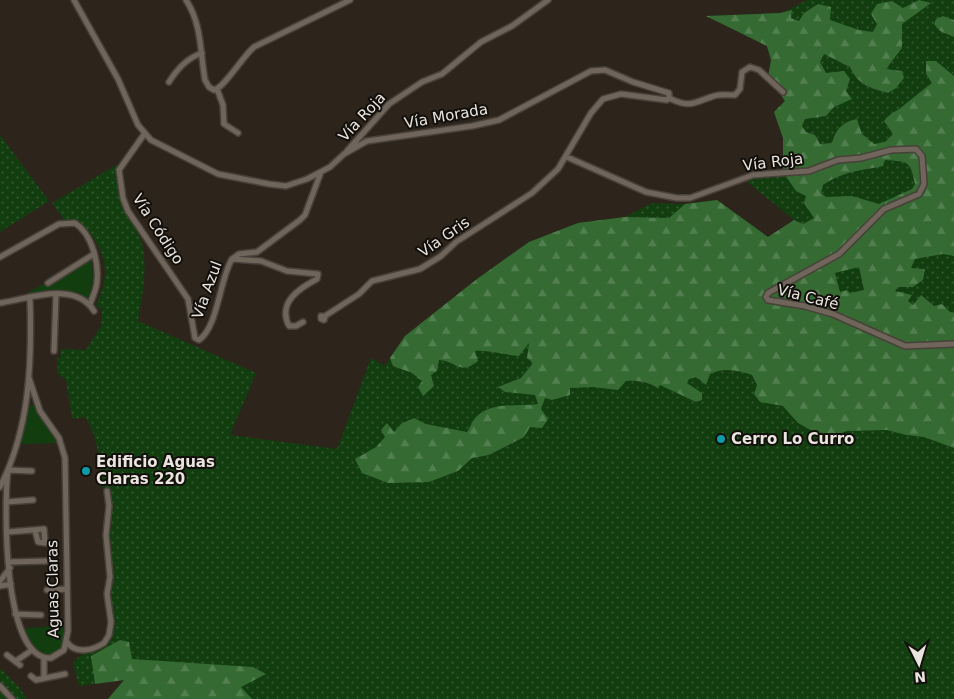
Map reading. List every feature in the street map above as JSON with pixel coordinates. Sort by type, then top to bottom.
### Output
[{"type":"street","points":[[74,0],[118,79],[138,125],[145,133]]},
{"type":"street","points":[[186,0],[195,14],[205,80],[209,87],[217,89],[223,85],[244,56],[254,47],[350,0]]},
{"type":"street","name":"Vía Roja","points":[[344,154],[389,104],[422,82],[442,74],[481,42],[512,26],[548,0]]},
{"type":"street","points":[[169,82],[184,63],[202,53]]},
{"type":"street","name":"Vía Morada","points":[[145,133],[154,142],[209,170],[248,181],[286,186],[321,172],[344,154],[367,142],[499,120],[569,81],[598,70],[616,73],[633,82],[669,92],[669,98],[681,104],[691,104],[715,96],[734,95],[740,89],[742,72],[750,67],[759,70],[783,92]]},
{"type":"street","points":[[217,89],[223,105],[224,124],[238,133]]},
{"type":"street","points":[[566,157],[591,113],[604,99],[621,94],[666,100],[669,98]]},
{"type":"street","name":"Vía Código","points":[[145,133],[119,170],[122,198],[128,211],[188,299],[195,338],[198,340]]},
{"type":"street","name":"Vía Roja","points":[[566,157],[646,192],[677,198],[702,195],[740,178],[753,175],[810,171],[838,160],[861,158],[910,147],[919,151],[922,156],[924,184],[919,194],[884,209],[839,254]]},
{"type":"street","name":"Vía Gris","points":[[325,316],[360,294],[372,281],[416,271],[441,256],[456,242],[532,194],[553,175],[566,157]]},
{"type":"street","name":"Vía Azul","points":[[198,340],[203,336],[216,309],[232,259],[239,254],[257,252],[300,220],[305,215],[321,172]]},
{"type":"street","points":[[0,257],[67,222],[80,226],[94,254],[97,283],[90,304]]},
{"type":"street","points":[[48,283],[94,254]]},
{"type":"street","name":"Vía Café","points":[[839,254],[768,293],[767,299],[833,314],[905,346],[954,344]]},
{"type":"street","points":[[232,259],[260,261],[287,271],[318,274],[317,279],[298,289],[288,303],[287,318],[290,326],[296,326],[303,322]]},
{"type":"street","points":[[54,351],[56,294]]},
{"type":"street","points":[[0,303],[56,294],[71,296],[90,304],[94,311]]},
{"type":"street","points":[[2,486],[19,440],[26,405],[29,378],[30,298]]},
{"type":"street","name":"Aguas Claras","points":[[2,486],[15,614],[22,633],[32,650],[44,658],[60,654],[67,642],[64,452],[59,438],[37,405],[29,378]]},
{"type":"street","points":[[26,405],[37,405]]},
{"type":"street","points":[[8,470],[32,471]]},
{"type":"street","points":[[67,642],[77,650],[88,650],[104,642],[111,628],[107,594],[110,577],[106,536],[107,491]]},
{"type":"street","points":[[4,504],[33,500]]},
{"type":"street","name":"Aguas Claras","points":[[8,532],[35,530]]},
{"type":"street","name":"Aguas Claras","points":[[10,565],[46,560]]},
{"type":"street","points":[[0,581],[10,565]]},
{"type":"street","points":[[0,586],[11,584]]},
{"type":"street","points":[[47,590],[67,589]]},
{"type":"street","points":[[15,614],[41,615]]},
{"type":"street","points":[[7,655],[18,663],[32,650]]},
{"type":"street","points":[[44,658],[44,678]]},
{"type":"street","points":[[31,676],[35,680],[65,674]]},
{"type":"street","points":[[0,686],[12,699]]},
{"type":"green space","points":[[807,0],[954,0],[954,699],[108,699],[124,680],[79,686],[73,663],[85,653],[110,638],[108,491],[104,487],[100,487],[98,451],[90,425],[85,417],[72,419],[66,380],[58,374],[57,358],[60,358],[61,349],[86,350],[101,326],[102,310],[96,305],[105,271],[102,254],[93,237],[80,225],[73,221],[64,220],[52,203],[120,163],[119,180],[122,204],[141,239],[144,254],[144,283],[138,321],[256,373],[230,435],[337,449],[371,358],[385,366],[405,336],[477,279],[529,242],[578,223],[625,217],[652,203],[685,204],[717,200],[768,237],[794,220],[746,181],[783,172],[783,138],[774,112],[785,101],[768,77],[771,60],[767,46],[706,16],[782,13]]},
{"type":"green space","points":[[919,0],[931,3],[902,24],[902,48],[886,69],[902,71],[904,78],[896,88],[888,93],[865,85],[857,78],[850,67],[824,54],[820,62],[826,73],[844,71],[850,79],[846,91],[852,99],[834,107],[826,116],[805,119],[802,126],[806,132],[815,135],[820,144],[832,143],[840,127],[847,122],[857,119],[862,134],[874,144],[885,142],[893,134],[884,121],[932,83],[926,74],[926,61],[936,61],[954,76],[954,256],[943,254],[915,259],[911,268],[925,269],[923,280],[913,287],[898,287],[895,291],[912,295],[908,301],[913,305],[921,295],[934,306],[942,304],[950,312],[954,313],[954,448],[924,437],[887,430],[847,431],[836,435],[818,434],[798,423],[783,406],[760,402],[754,394],[757,385],[752,375],[720,370],[710,374],[706,385],[696,377],[689,379],[687,383],[702,393],[702,400],[696,402],[660,385],[658,388],[639,381],[626,381],[618,390],[593,387],[570,388],[570,395],[552,400],[545,398],[541,409],[548,419],[542,428],[530,427],[524,437],[489,455],[472,458],[458,471],[429,482],[388,483],[362,473],[355,459],[376,447],[385,437],[381,430],[387,423],[394,432],[401,424],[414,418],[426,424],[467,432],[476,417],[491,408],[538,404],[535,395],[505,392],[498,387],[521,378],[533,363],[527,358],[529,343],[519,356],[475,351],[478,361],[462,368],[439,360],[437,371],[431,375],[434,386],[423,396],[418,387],[422,381],[412,373],[393,366],[390,358],[405,336],[477,279],[529,242],[578,223],[625,217],[669,218],[685,204],[717,200],[768,237],[794,220],[803,224],[814,218],[804,203],[806,196],[796,191],[783,172],[783,138],[774,112],[785,101],[768,77],[771,60],[767,46],[706,16],[780,13],[792,10],[791,18],[799,21],[804,13],[818,4],[831,7],[830,20],[859,30],[873,32],[877,24],[871,14],[877,4],[892,1],[903,8]],"holes":[[[885,160],[904,162],[910,166],[915,184],[912,189],[879,204],[852,196],[826,197],[821,193],[823,185],[831,180],[852,172],[883,166]],[[859,267],[864,290],[850,293],[847,290],[840,292],[835,273]]]},
{"type":"green space","points":[[943,16],[954,20],[954,37],[940,31],[934,24],[936,19]]},
{"type":"green space","points":[[0,135],[49,201],[0,232]]},
{"type":"green space","points":[[92,259],[93,283],[87,301],[68,293],[29,297],[27,293],[45,283],[52,284]]},
{"type":"green space","points":[[35,405],[40,417],[58,443],[21,444],[27,408]]},
{"type":"green space","points":[[66,626],[63,647],[56,655],[49,656],[33,647],[23,628]]},
{"type":"green space","points":[[120,640],[129,642],[132,659],[253,667],[266,674],[241,687],[252,699],[108,699],[124,680],[95,684],[91,656]]},
{"type":"green space","points":[[0,668],[19,687],[27,699],[0,699]]},
{"type":"place","name":"Cerro Lo Curro","points":[[721,439]]},
{"type":"place","name":"Edificio Aguas Claras 220","points":[[86,471]]}]
